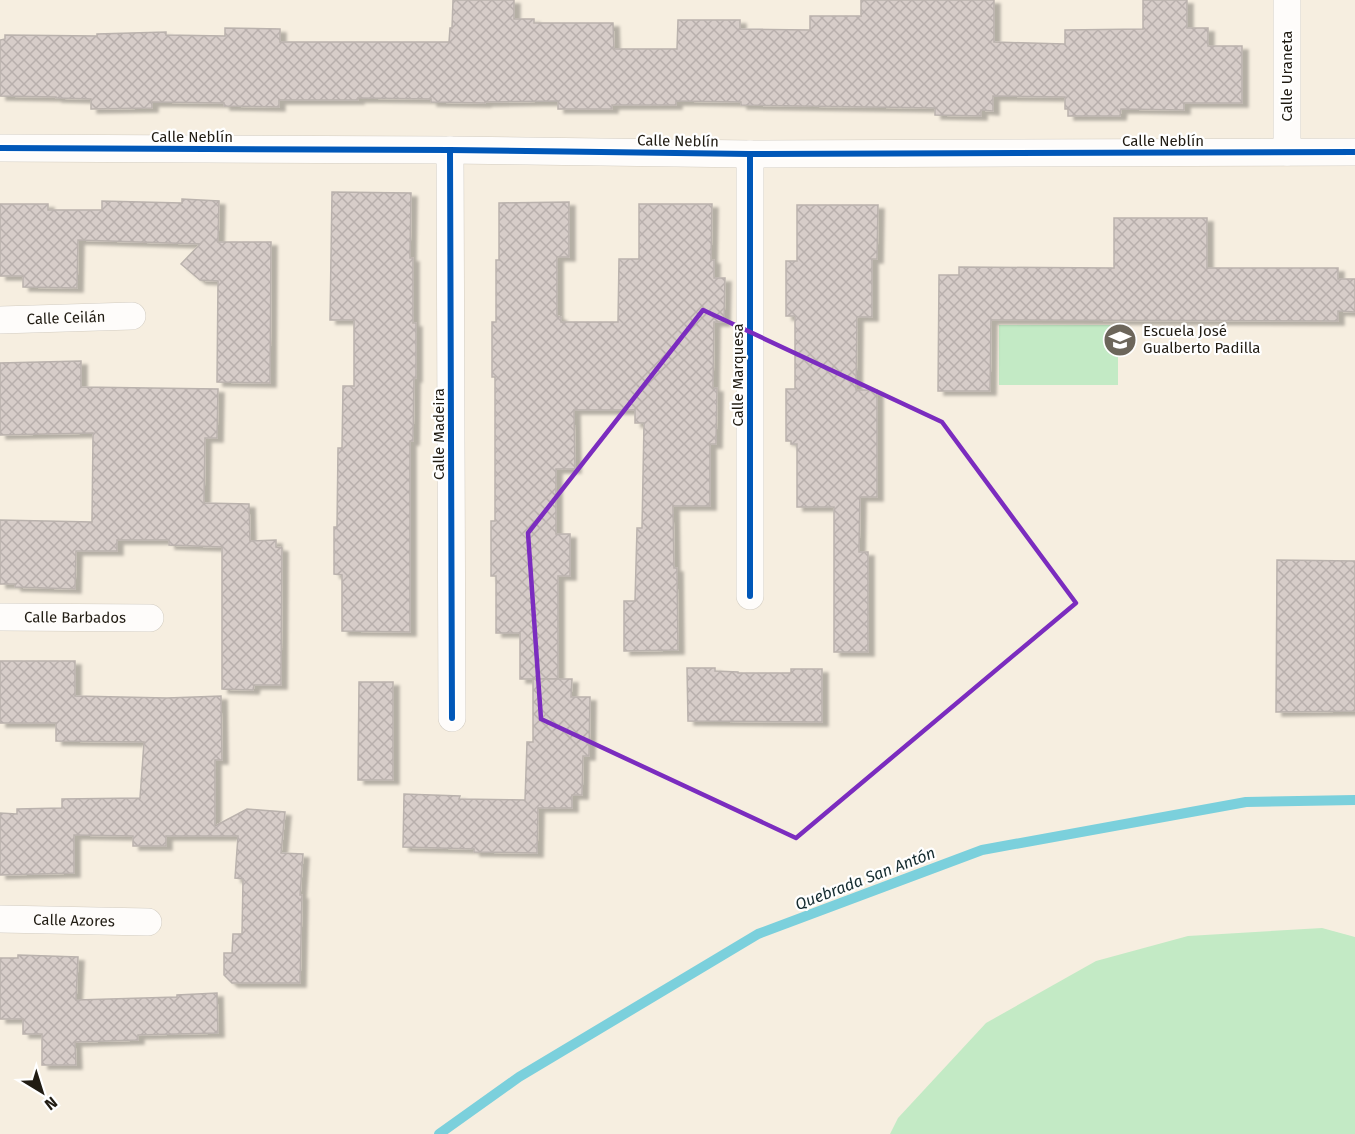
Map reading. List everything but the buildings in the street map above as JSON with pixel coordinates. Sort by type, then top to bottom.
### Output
[{"type":"street","name":"Calle Uraneta","points":[[1287,0],[1287,152]]},
{"type":"street","name":"Calle Neblín","points":[[0,148],[750,154],[1355,152]]},
{"type":"street","name":"Calle Madeira","points":[[450,150],[452,718]]},
{"type":"street","name":"Calle Marquesa","points":[[750,154],[750,596]]},
{"type":"street","name":"Calle Ceilán","points":[[0,320],[132,316]]},
{"type":"street","name":"Calle Barbados","points":[[0,617],[150,618]]},
{"type":"street","name":"Calle Azores","points":[[0,920],[148,922]]},
{"type":"highlighted area","points":[[703,310],[942,422],[1076,603],[796,838],[541,719],[528,533]]},
{"type":"green space","points":[[999,325],[1118,325],[1118,385],[999,385]]},
{"type":"green space","points":[[1322,928],[1355,937],[1355,1134],[890,1134],[898,1118],[986,1023],[1096,961],[1188,936]]},
{"type":"waterway","name":"Quebrada San Antón","points":[[439,1134],[519,1077],[758,934],[982,850],[1246,802],[1355,800]]},
{"type":"cycle path","points":[[0,148],[750,154],[1355,152]]},
{"type":"cycle path","points":[[450,150],[452,718]]},
{"type":"cycle path","points":[[750,154],[750,596]]},
{"type":"place","name":"Escuela José Gualberto Padilla","points":[[1120,340]]}]
